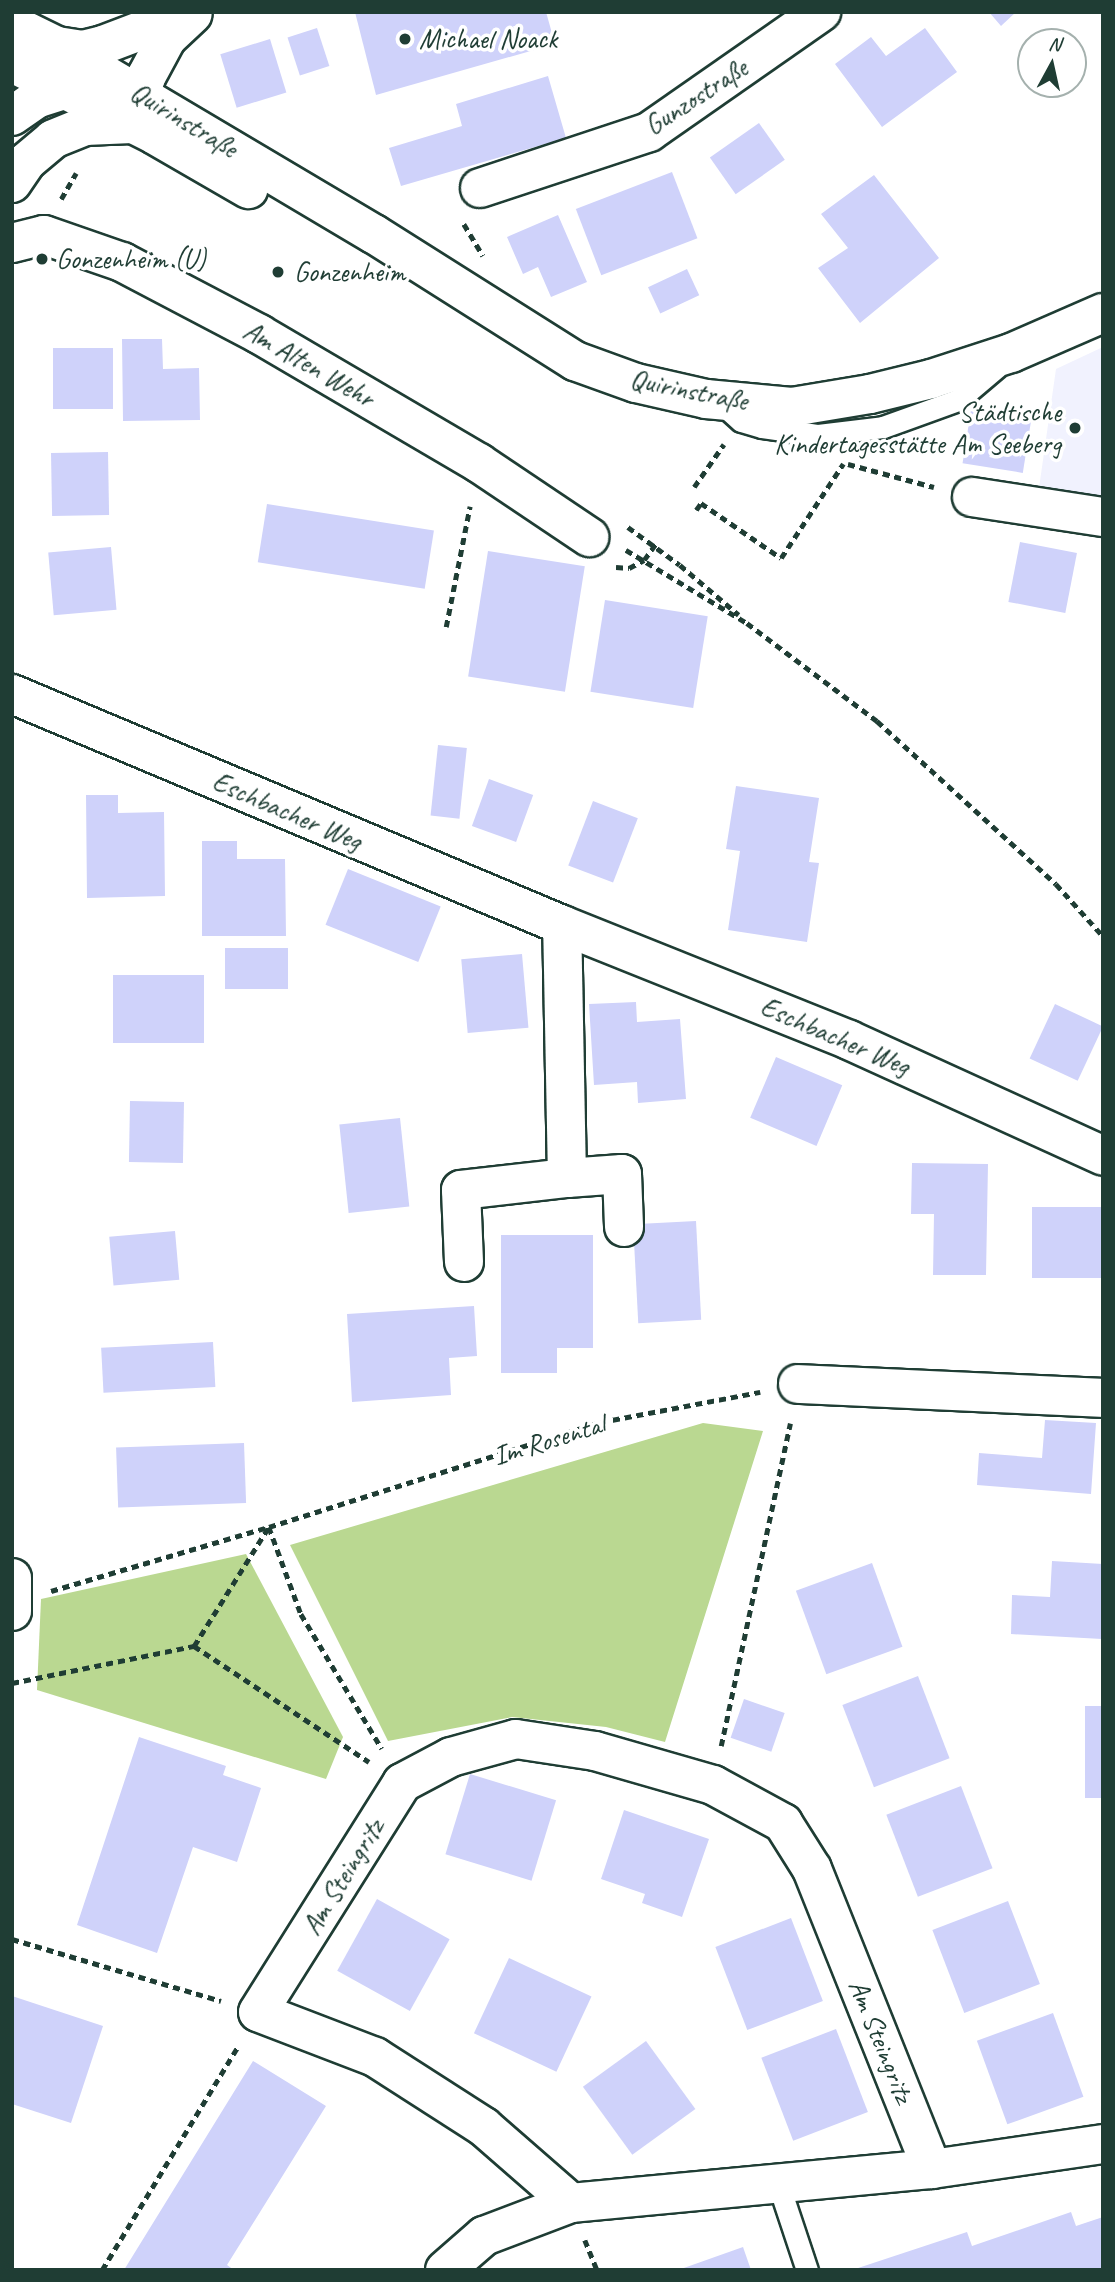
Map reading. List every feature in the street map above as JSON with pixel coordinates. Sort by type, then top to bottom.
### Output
[{"type":"street","points":[[57,46],[83,50],[103,46],[192,12]]},
{"type":"street","points":[[12,183],[26,162],[54,139],[85,125],[145,108],[146,77],[167,38],[192,12]]},
{"type":"street","name":"Gunzostraße","points":[[480,188],[649,132],[821,12]]},
{"type":"street","name":"Quirinstraße","points":[[12,24],[57,46],[145,108],[374,233],[575,361],[636,383],[730,411],[792,407],[870,394],[931,379],[1011,353],[1103,313]]},
{"type":"street","name":"Quirinstraße","points":[[12,63],[63,90],[145,108]]},
{"type":"street","points":[[12,116],[36,99],[63,90]]},
{"type":"street","name":"Am Alten Wehr","points":[[12,243],[44,235],[122,262],[259,334],[479,464],[589,537]]},
{"type":"street","points":[[972,496],[1103,517]]},
{"type":"street","name":"Eschbacher Weg","points":[[12,694],[256,787],[562,925],[849,1040],[1103,1156]]},
{"type":"street","points":[[562,925],[567,1178]]},
{"type":"street","points":[[464,1262],[461,1190],[622,1174],[624,1227]]},
{"type":"street","points":[[798,1384],[1103,1398]]},
{"type":"street","points":[[12,1578],[12,1611]]},
{"type":"street","name":"Am Steingritz","points":[[258,2012],[402,1783],[451,1757],[516,1739],[595,1751],[713,1785],[783,1823],[812,1869],[932,2169]]},
{"type":"street","points":[[258,2012],[375,2057],[484,2127],[571,2203]]},
{"type":"street","points":[[445,2270],[484,2236],[571,2203],[932,2169],[1103,2144]]},
{"type":"lane","points":[[730,411],[818,435],[883,427],[958,400],[1011,353]]},
{"type":"lane","points":[[778,2183],[807,2270]]},
{"type":"path","points":[[694,487],[730,411]]},
{"type":"path","points":[[818,435],[843,463],[972,496]]},
{"type":"path","points":[[696,510],[701,503],[781,558],[843,463]]},
{"type":"path","points":[[446,627],[479,464]]},
{"type":"path","points":[[647,541],[719,596],[747,623]]},
{"type":"path","points":[[644,560],[747,623],[877,721],[1056,884],[1103,936]]},
{"type":"path","points":[[713,1785],[798,1384]]},
{"type":"path","name":"Im Rosental","points":[[13,1602],[269,1527],[601,1422],[798,1384]]},
{"type":"path","points":[[194,1646],[269,1527]]},
{"type":"path","points":[[269,1527],[301,1614],[402,1783]]},
{"type":"path","points":[[12,1683],[194,1646],[402,1783]]},
{"type":"path","points":[[12,1939],[258,2012],[102,2270]]},
{"type":"shaded area","name":"Städtische Kindertagesstätte Am Seeberg","points":[[1103,347],[1103,499],[1039,488],[1056,369]]},
{"type":"green space","points":[[703,1423],[763,1431],[665,1742],[606,1727],[512,1717],[388,1741],[290,1545]]},
{"type":"green space","points":[[246,1554],[343,1737],[326,1779],[37,1690],[41,1599]]},
{"type":"building","points":[[355,12],[546,12],[555,44],[376,95]]},
{"type":"building","points":[[989,12],[1016,12],[1001,26]]},
{"type":"building","points":[[317,28],[329,66],[300,76],[288,38]]},
{"type":"building","points":[[925,28],[957,72],[882,127],[835,64],[871,37],[886,56]]},
{"type":"building","points":[[270,39],[286,93],[237,108],[220,54]]},
{"type":"building","points":[[548,76],[566,138],[401,186],[389,148],[462,126],[456,104]]},
{"type":"building","points":[[759,123],[785,160],[736,194],[710,157]]},
{"type":"building","points":[[672,172],[697,238],[601,275],[576,209]]},
{"type":"building","points":[[874,175],[939,258],[860,323],[818,268],[848,248],[821,214]]},
{"type":"building","points":[[558,215],[587,282],[551,297],[538,267],[523,274],[507,237]]},
{"type":"building","points":[[687,269],[699,295],[660,313],[648,287]]},
{"type":"building","points":[[122,339],[162,339],[163,369],[199,368],[200,420],[123,421]]},
{"type":"building","points":[[53,348],[113,348],[113,409],[53,409]]},
{"type":"building","points":[[971,410],[1031,420],[1023,473],[963,463]]},
{"type":"building","points":[[108,452],[109,515],[52,516],[51,453]]},
{"type":"building","points":[[267,504],[434,530],[425,589],[258,562]]},
{"type":"building","points":[[1020,542],[1077,553],[1065,613],[1008,602]]},
{"type":"building","points":[[111,547],[116,610],[54,615],[48,552]]},
{"type":"building","points":[[488,551],[585,566],[565,692],[468,676]]},
{"type":"building","points":[[605,600],[708,616],[693,708],[590,692]]},
{"type":"building","points":[[438,745],[467,748],[459,819],[431,816]]},
{"type":"building","points":[[489,779],[533,795],[516,842],[472,826]]},
{"type":"building","points":[[736,786],[819,798],[809,862],[819,863],[807,942],[728,930],[740,851],[726,849]]},
{"type":"building","points":[[86,795],[118,795],[118,813],[164,812],[165,896],[87,898]]},
{"type":"building","points":[[593,801],[638,818],[613,883],[568,865]]},
{"type":"building","points":[[202,841],[237,841],[237,859],[285,859],[286,936],[202,936]]},
{"type":"building","points":[[348,869],[441,906],[418,962],[326,925]]},
{"type":"building","points":[[225,948],[288,948],[288,989],[225,989]]},
{"type":"building","points":[[522,954],[528,1028],[468,1033],[461,959]]},
{"type":"building","points":[[113,975],[204,975],[204,1043],[113,1043]]},
{"type":"building","points":[[636,1002],[637,1022],[680,1019],[686,1099],[638,1103],[637,1082],[594,1085],[589,1004]]},
{"type":"building","points":[[1055,1004],[1103,1026],[1078,1081],[1030,1058]]},
{"type":"building","points":[[776,1057],[842,1085],[816,1146],[750,1118]]},
{"type":"building","points":[[130,1101],[184,1102],[183,1163],[129,1162]]},
{"type":"building","points":[[400,1118],[409,1207],[349,1213],[339,1124]]},
{"type":"building","points":[[912,1163],[988,1164],[986,1275],[933,1275],[934,1214],[911,1214]]},
{"type":"building","points":[[1032,1207],[1103,1207],[1103,1278],[1032,1278]]},
{"type":"building","points":[[696,1221],[701,1320],[638,1323],[633,1224]]},
{"type":"building","points":[[175,1231],[179,1280],[114,1286],[109,1237]]},
{"type":"building","points":[[501,1235],[593,1235],[593,1348],[557,1348],[557,1373],[501,1373]]},
{"type":"building","points":[[474,1306],[477,1356],[449,1358],[451,1395],[352,1402],[347,1314]]},
{"type":"building","points":[[213,1342],[215,1387],[104,1393],[101,1348]]},
{"type":"building","points":[[1045,1420],[1096,1423],[1091,1494],[977,1485],[979,1453],[1042,1458]]},
{"type":"building","points":[[244,1443],[246,1503],[118,1507],[116,1447]]},
{"type":"building","points":[[1052,1561],[1103,1564],[1102,1639],[1011,1634],[1012,1595],[1050,1597]]},
{"type":"building","points":[[872,1563],[902,1647],[826,1674],[796,1591]]},
{"type":"building","points":[[918,1676],[950,1758],[874,1787],[842,1705]]},
{"type":"building","points":[[744,1699],[785,1713],[771,1752],[731,1738]]},
{"type":"building","points":[[1085,1706],[1103,1706],[1103,1798],[1085,1798]]},
{"type":"building","points":[[139,1737],[226,1766],[223,1775],[261,1788],[237,1862],[193,1847],[157,1953],[77,1925]]},
{"type":"building","points":[[470,1774],[556,1800],[532,1881],[445,1854]]},
{"type":"building","points":[[961,1786],[993,1868],[918,1897],[886,1815]]},
{"type":"building","points":[[624,1810],[709,1839],[682,1917],[642,1903],[645,1894],[601,1879]]},
{"type":"building","points":[[377,1899],[450,1939],[410,2011],[337,1971]]},
{"type":"building","points":[[1008,1901],[1040,1984],[964,2013],[932,1930]]},
{"type":"building","points":[[791,1918],[823,2001],[747,2030],[715,1947]]},
{"type":"building","points":[[509,1958],[591,1996],[556,2072],[474,2033]]},
{"type":"building","points":[[12,1996],[103,2026],[71,2123],[12,2104]]},
{"type":"building","points":[[1053,2013],[1083,2097],[1007,2124],[977,2041]]},
{"type":"building","points":[[836,2029],[868,2112],[793,2141],[761,2058]]},
{"type":"building","points":[[646,2041],[695,2109],[632,2155],[583,2087]]},
{"type":"building","points":[[253,2061],[326,2106],[227,2265],[234,2270],[124,2270]]},
{"type":"building","points":[[1071,2212],[1076,2226],[1103,2217],[1103,2270],[852,2270],[967,2232],[972,2246]]},
{"type":"building","points":[[743,2247],[751,2270],[681,2270],[681,2269]]},
{"type":"place","name":"Michael Noack","points":[[405,39]]},
{"type":"place","name":"Gonzenheim (U)","points":[[42,259]]},
{"type":"place","name":"Gonzenheim","points":[[278,272]]},
{"type":"place","name":"Städtische Kindertagesstätte Am Seeberg","points":[[1075,428]]}]
